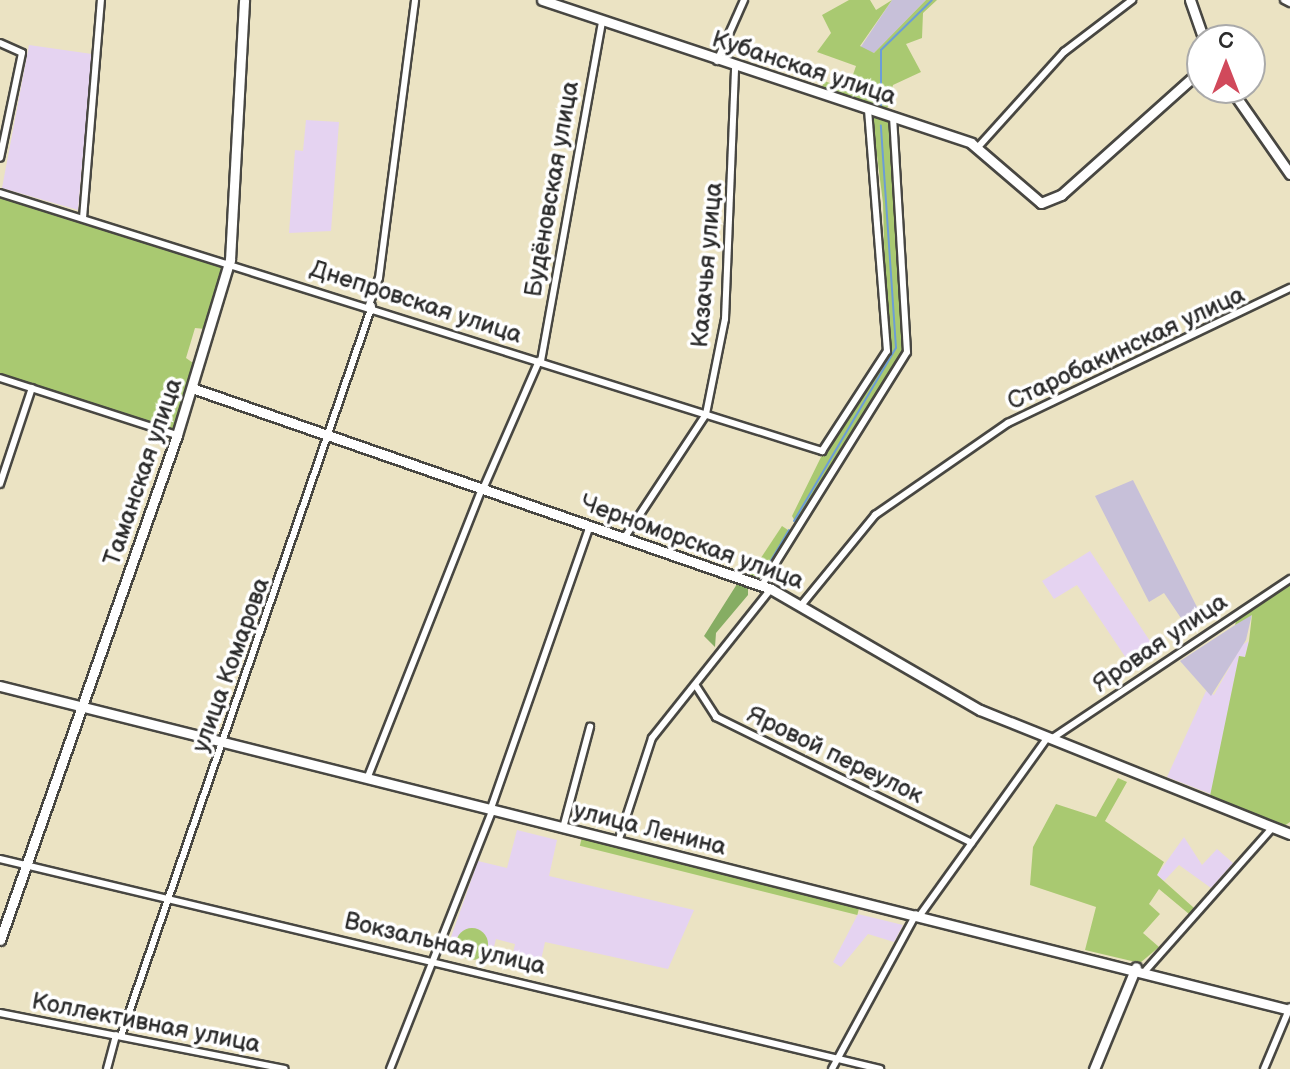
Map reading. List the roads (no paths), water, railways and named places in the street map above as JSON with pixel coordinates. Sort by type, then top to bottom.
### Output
[{"type":"street","points":[[83,218],[101,0]]},
{"type":"street","name":"Таманская улица","points":[[0,940],[177,435],[230,260],[244,0]]},
{"type":"street","name":"улица Комарова","points":[[107,1069],[330,435],[379,278],[415,0]]},
{"type":"street","name":"Кубанская улица","points":[[542,0],[602,23],[979,146],[1036,201],[1056,199],[1186,83]]},
{"type":"street","points":[[717,61],[744,0]]},
{"type":"street","points":[[979,146],[1064,52],[1132,0]]},
{"type":"street","points":[[1190,0],[1198,24]]},
{"type":"street","points":[[1284,0],[1290,3]]},
{"type":"street","name":"Будёновская улица","points":[[367,780],[482,489],[540,361],[602,23]]},
{"type":"street","points":[[0,43],[22,53],[0,158]]},
{"type":"street","name":"Казачья улица","points":[[625,537],[706,414],[725,319],[735,67]]},
{"type":"street","points":[[1241,104],[1290,174]]},
{"type":"street","name":"Днепровская улица","points":[[0,193],[230,260],[820,451],[831,446],[887,351],[868,111]]},
{"type":"street","points":[[618,842],[652,738],[696,686],[767,587],[907,352],[893,119]]},
{"type":"street","name":"Старобакинская улица","points":[[803,603],[875,515],[1008,423],[1290,288]]},
{"type":"street","points":[[0,378],[177,435]]},
{"type":"street","points":[[0,484],[32,388]]},
{"type":"street","name":"Черноморская улица","points":[[192,388],[767,587],[803,603],[945,691],[1049,738],[1290,834]]},
{"type":"street","points":[[390,1069],[437,960],[590,525]]},
{"type":"street","name":"Яровая улица","points":[[832,1069],[837,1055],[918,914],[1049,738],[1290,579]]},
{"type":"street","name":"улица Ленина","points":[[0,686],[491,811],[1141,969],[1290,1009]]},
{"type":"street","name":"Яровой переулок","points":[[696,686],[716,717],[972,843]]},
{"type":"street","points":[[563,828],[590,727]]},
{"type":"street","points":[[1094,1069],[1141,969],[1272,828]]},
{"type":"street","name":"Вокзальная улица","points":[[0,859],[837,1055],[880,1069]]},
{"type":"street","points":[[1264,1069],[1290,1009]]},
{"type":"street","name":"Коллективная улица","points":[[0,1013],[285,1069]]},
{"type":"waterway","points":[[881,108],[881,50],[932,0]]},
{"type":"waterway","points":[[794,521],[896,348],[881,126]]},
{"type":"waterway","points":[[763,574],[789,530]]}]
